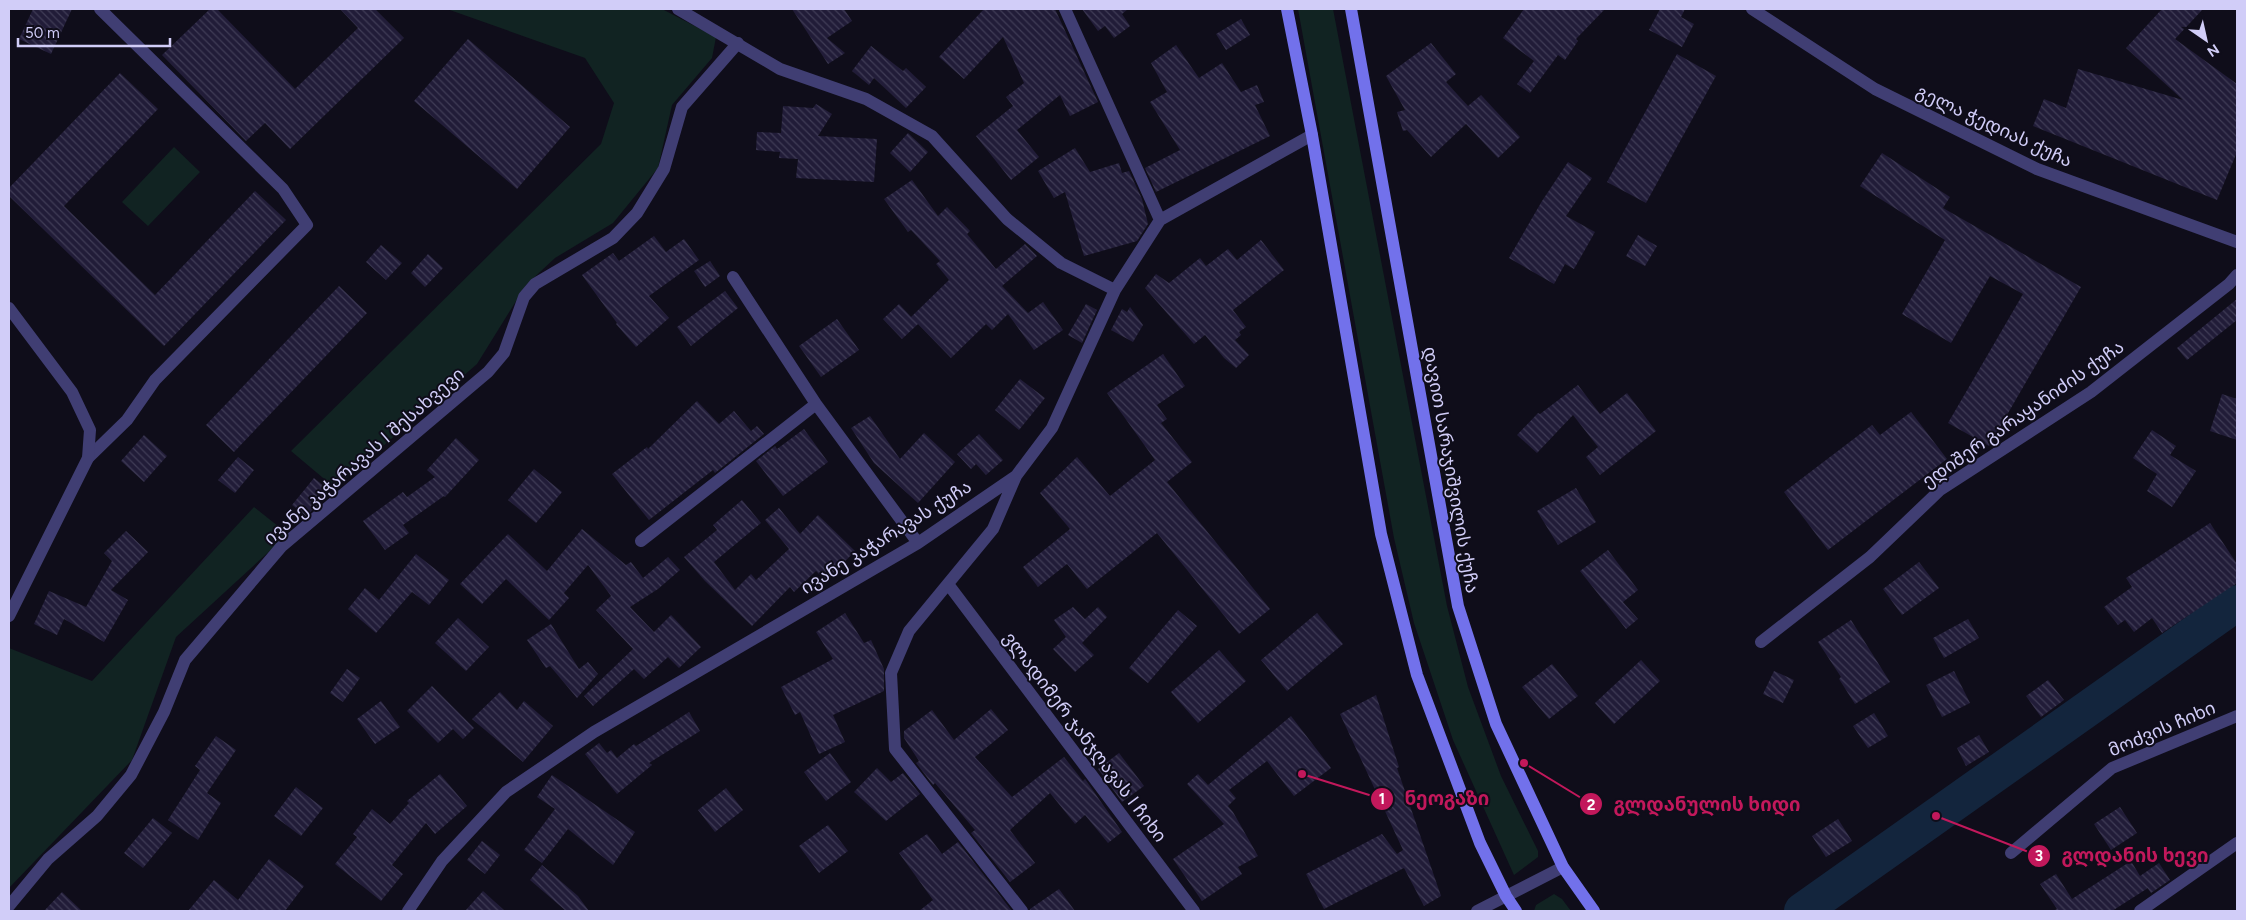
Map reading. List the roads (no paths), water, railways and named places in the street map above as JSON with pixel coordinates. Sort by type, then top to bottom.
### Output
[{"type":"main road","points":[[1287,9],[1312,135],[1384,543],[1418,675],[1480,842],[1506,896],[1516,911]]},
{"type":"main road","name":"დავით სარაჯიშვილის ქუჩა","points":[[1351,9],[1458,606],[1496,724],[1563,866],[1594,911]]},
{"type":"street","points":[[9,616],[88,458],[127,420],[155,380],[307,225],[283,189],[100,9]]},
{"type":"street","points":[[678,9],[780,69],[866,99],[932,136],[1007,219],[1061,263],[1115,290]]},
{"type":"street","points":[[1065,9],[1160,220]]},
{"type":"street","name":"გელა ჭედიას ქუჩა","points":[[1752,9],[1875,89],[2037,168],[2237,242]]},
{"type":"street","name":"ივანე კაჭარავას I შესახვევი","points":[[9,906],[48,859],[97,816],[131,775],[164,712],[185,660],[280,547],[488,372],[504,353],[524,296],[535,284],[613,238],[637,213],[664,169],[682,107],[738,43]]},
{"type":"street","name":"ივანე კაჭარავას ქუჩა","points":[[408,911],[442,861],[506,792],[594,732],[918,542],[1016,476],[1052,428],[1115,290],[1160,220],[1312,135]]},
{"type":"street","name":"ედიშერ გარაყანიძის ქუჩა","points":[[1761,642],[1870,557],[1940,490],[2091,392],[2229,284],[2237,275]]},
{"type":"street","points":[[733,277],[816,404],[918,542]]},
{"type":"street","points":[[9,308],[72,392],[90,430],[88,458]]},
{"type":"street","points":[[641,540],[816,404]]},
{"type":"street","points":[[1016,476],[993,529],[909,631],[891,673],[895,749],[1022,911]]},
{"type":"street","name":"ვლადიმერ ჯანჯღავას I ჩიხი","points":[[948,584],[1194,911]]},
{"type":"street","name":"მოძვის ჩიხი","points":[[2011,853],[2112,768],[2237,716]]},
{"type":"street","points":[[2140,911],[2237,843]]},
{"type":"street","points":[[1478,911],[1563,866]]},
{"type":"waterway","points":[[1802,911],[2237,603]]},
{"type":"place","name":"გლდანულის ხიდი","points":[[1524,763]]},
{"type":"place","name":"ნეოგაზი","points":[[1302,774]]},
{"type":"place","name":"გლდანის ხევი","points":[[1936,816]]}]
